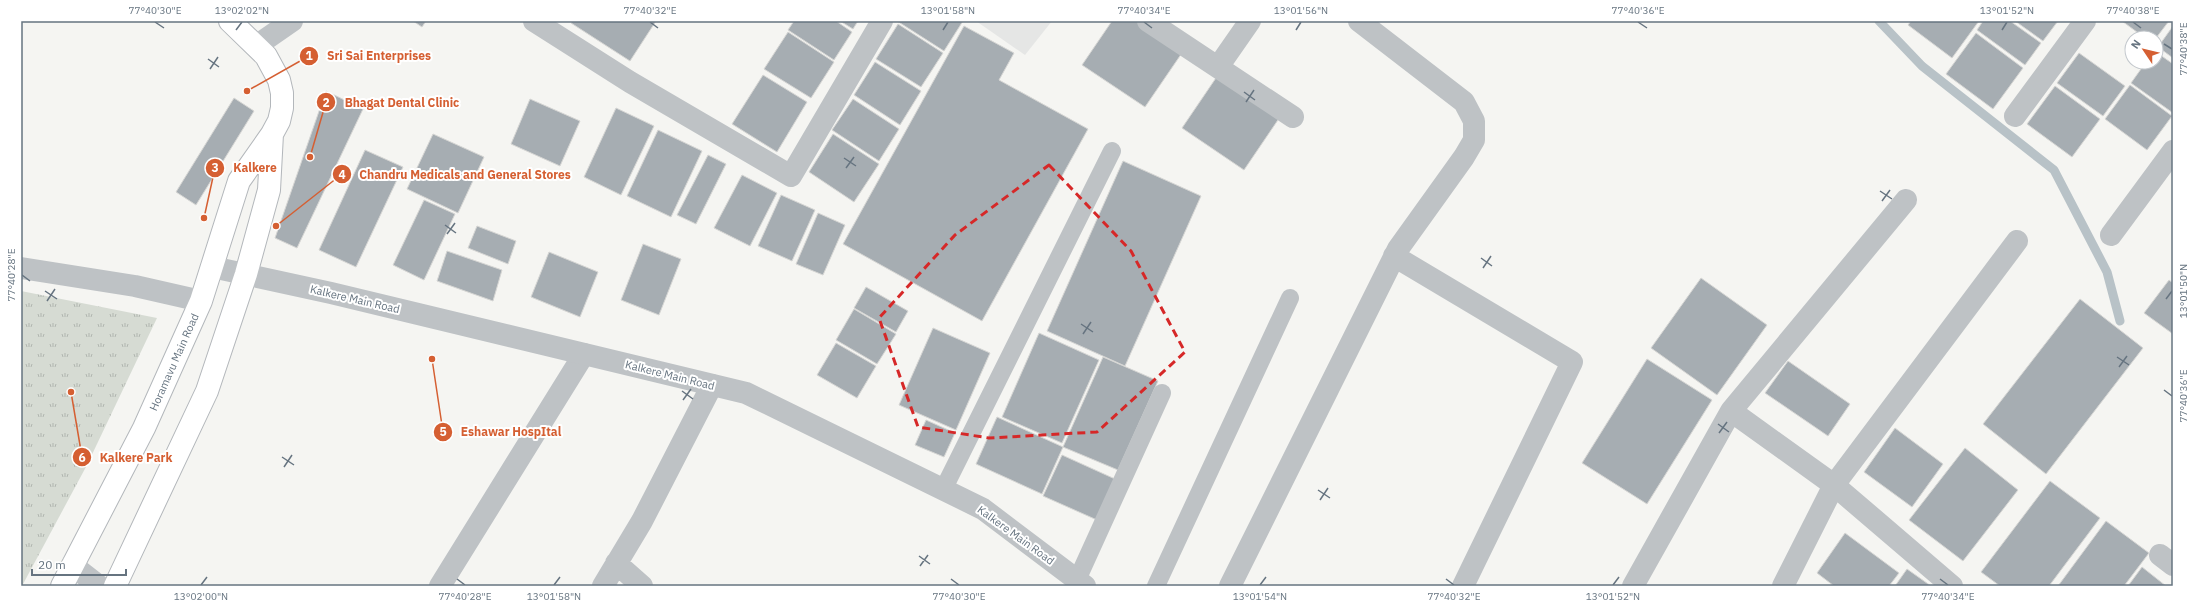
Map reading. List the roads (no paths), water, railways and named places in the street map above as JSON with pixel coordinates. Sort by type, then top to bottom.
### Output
[{"type":"main road","points":[[115,586],[207,391],[246,274],[269,190],[272,134],[279,121],[282,94],[274,67],[256,46],[230,21]]},
{"type":"main road","name":"Horamavu Main Road","points":[[62,586],[144,428],[201,301],[238,180],[272,134]]},
{"type":"street","points":[[256,46],[292,21]]},
{"type":"street","points":[[534,21],[630,82],[791,176],[882,21]]},
{"type":"street","points":[[1148,21],[1293,117]]},
{"type":"street","points":[[1218,67],[1250,21]]},
{"type":"street","points":[[1230,586],[1394,256],[1464,157],[1474,140],[1474,121],[1464,102],[1359,21]]},
{"type":"street","points":[[2015,116],[2085,21]]},
{"type":"street","points":[[2110,235],[2173,151]]},
{"type":"street","points":[[1633,586],[1731,411],[1906,200]]},
{"type":"street","points":[[1783,586],[1834,485],[2017,241]]},
{"type":"street","points":[[1394,256],[1572,362],[1463,586]]},
{"type":"street","name":"Kalkere Main Road","points":[[212,267],[746,393],[983,509],[1081,583]]},
{"type":"street","points":[[21,268],[135,286],[201,301]]},
{"type":"street","points":[[440,586],[584,354]]},
{"type":"street","points":[[603,586],[642,521],[712,385]]},
{"type":"street","points":[[1731,411],[1834,485],[1952,586]]},
{"type":"street","points":[[616,563],[642,586]]},
{"type":"street","points":[[72,566],[99,586]]},
{"type":"lane","points":[[944,490],[1112,151]]},
{"type":"lane","points":[[1156,586],[1290,298]]},
{"type":"lane","points":[[1081,583],[1162,393]]},
{"type":"waterway","points":[[1879,21],[1922,66],[2054,170],[2107,272],[2120,321]]},
{"type":"place","name":"Sri Sai Enterprises","points":[[247,91]]},
{"type":"place","name":"Bhagat Dental Clinic","points":[[310,157]]},
{"type":"place","name":"Kalkere","points":[[204,218]]},
{"type":"place","name":"Chandru Medicals and General Stores","points":[[276,226]]},
{"type":"place","name":"Eshawar HospItal","points":[[432,359]]},
{"type":"place","name":"Kalkere Park","points":[[71,392]]}]
